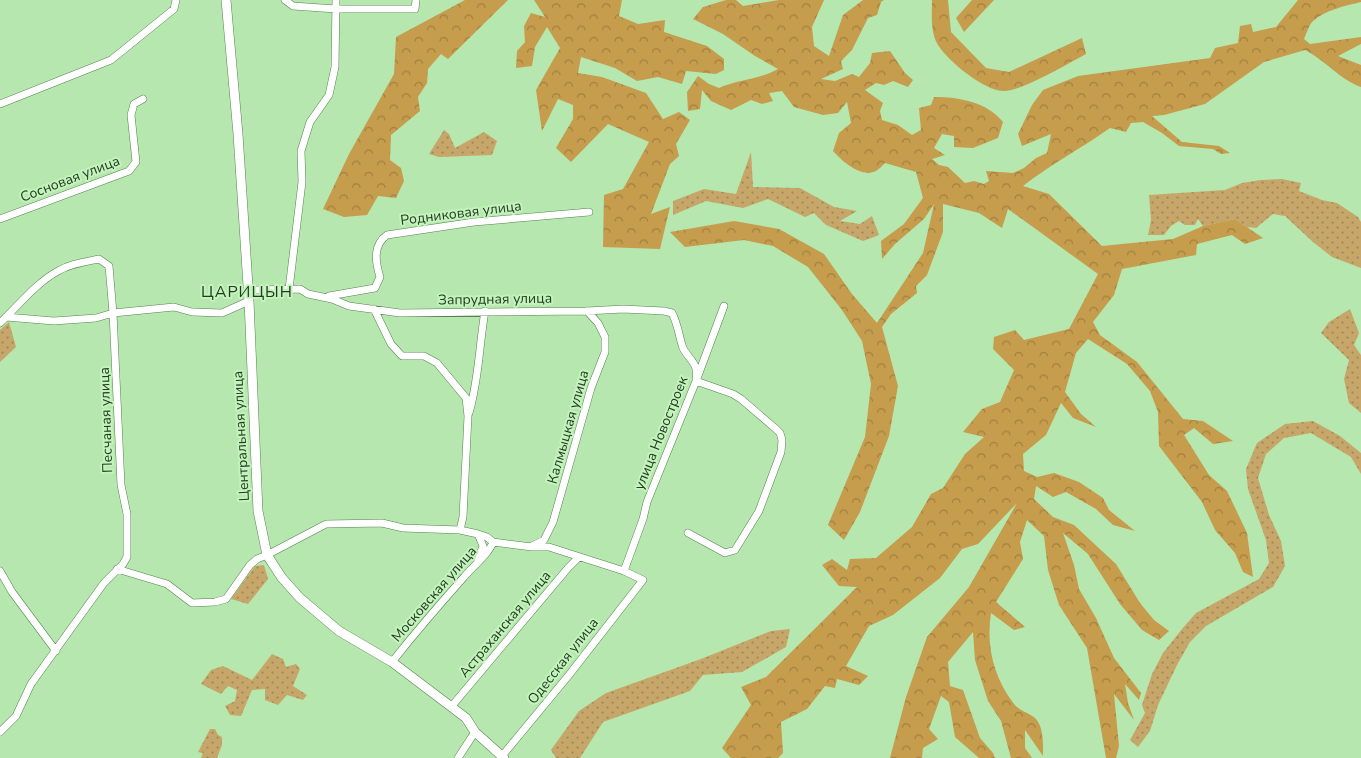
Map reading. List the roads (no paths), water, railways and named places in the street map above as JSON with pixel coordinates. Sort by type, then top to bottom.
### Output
[{"type":"street","points":[[0,104],[111,60],[174,9],[176,0]]},
{"type":"street","name":"Центральная улица","points":[[226,0],[238,134],[249,301],[258,511],[267,555],[282,578],[300,598],[339,630],[392,662],[466,718],[475,732],[503,757]]},
{"type":"street","points":[[285,0],[293,6],[336,9],[415,9],[416,0]]},
{"type":"street","points":[[289,289],[302,182],[301,151],[310,122],[329,95],[336,67],[336,0]]},
{"type":"street","name":"Сосновая улица","points":[[0,220],[129,171],[136,162],[131,115],[134,104],[143,99]]},
{"type":"street","name":"Родниковая улица","points":[[324,297],[375,288],[380,277],[377,268],[376,252],[380,240],[388,234],[474,222],[589,212]]},
{"type":"street","name":"Песчаная улица","points":[[0,732],[16,716],[31,684],[104,583],[123,564],[127,557],[127,514],[121,485],[114,312],[108,266],[98,259],[78,263],[57,272],[39,285],[6,317]]},
{"type":"street","name":"Запрудная улица","points":[[248,290],[300,289],[308,294],[324,297],[349,306],[400,313],[664,310],[672,313],[676,320],[678,335],[683,348],[696,367],[696,381]]},
{"type":"street","points":[[0,324],[6,317],[54,321],[96,318],[114,312],[174,307],[192,312],[222,313],[249,301]]},
{"type":"street","name":"улица Новостроек","points":[[624,571],[643,519],[646,502],[696,381],[724,306]]},
{"type":"street","points":[[374,309],[391,344],[402,356],[424,356],[437,363],[466,398],[468,416],[460,530]]},
{"type":"street","points":[[468,416],[474,396],[481,355],[479,347],[485,311]]},
{"type":"street","name":"Калмыцкая улица","points":[[532,547],[544,540],[553,522],[591,388],[604,352],[605,337],[598,323],[587,311]]},
{"type":"street","points":[[688,533],[725,553],[735,550],[759,511],[781,452],[782,440],[780,433],[741,399],[733,394],[696,381]]},
{"type":"street","points":[[117,568],[167,584],[192,603],[215,602],[226,599],[250,565],[257,559],[326,524],[382,523],[403,528],[460,530],[487,537],[494,542],[532,547],[549,547],[624,571]]},
{"type":"street","points":[[478,534],[483,546],[478,560]]},
{"type":"street","name":"Московская улица","points":[[392,662],[432,612],[478,560],[488,552],[494,542]]},
{"type":"street","name":"Астраханская улица","points":[[451,707],[568,568],[580,557]]},
{"type":"street","points":[[0,571],[12,592],[56,651]]},
{"type":"street","name":"Одесская улица","points":[[503,757],[569,676],[643,580],[624,571]]},
{"type":"street","points":[[458,758],[475,732]]},
{"type":"district","name":"ЦАРИЦЫН","points":[[247,292]]}]
